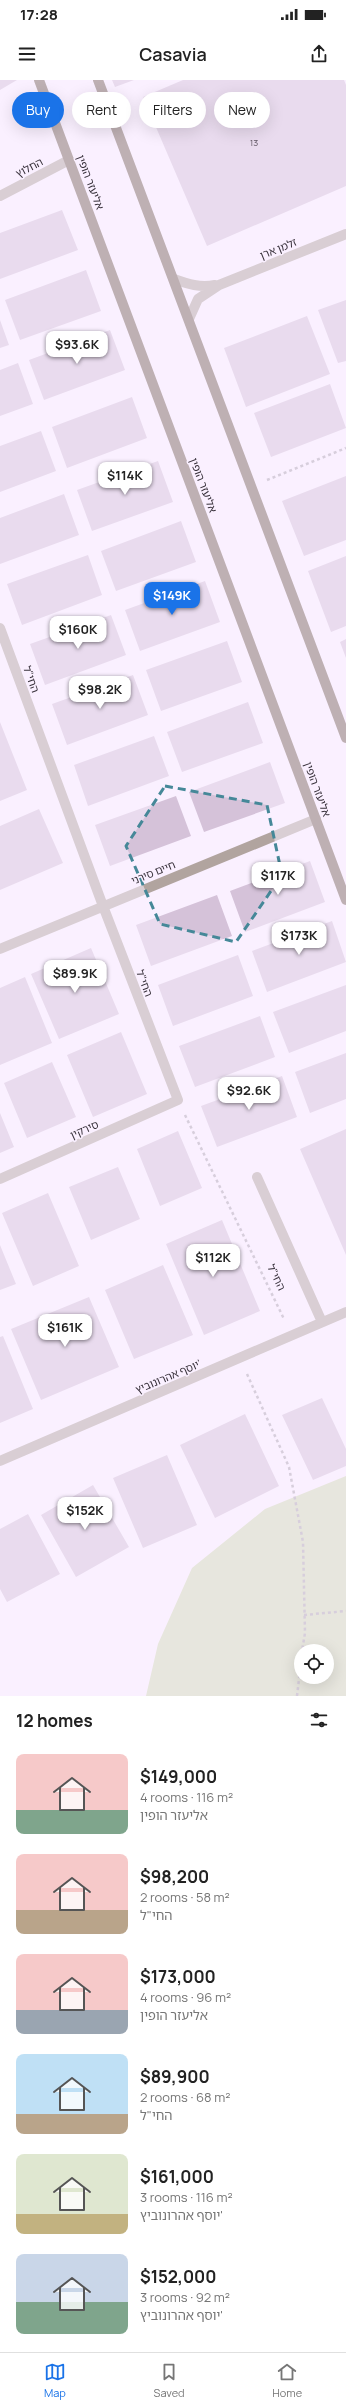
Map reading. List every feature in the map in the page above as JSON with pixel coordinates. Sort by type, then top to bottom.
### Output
[{"type":"main road","name":"אליעזר הופין","points":[[40,80],[346,900]]},
{"type":"main road","points":[[98,80],[346,738]]},
{"type":"street","name":"החלוץ","points":[[0,196],[69,160]]},
{"type":"street","name":"זלמן ארן","points":[[219,284],[346,234]]},
{"type":"street","points":[[174,279],[189,285],[205,287],[219,284]]},
{"type":"street","points":[[189,319],[198,299],[219,284]]},
{"type":"street","name":"החי\"ל","points":[[0,628],[102,906],[178,1100]]},
{"type":"street","name":"חיים סירני","points":[[0,949],[316,819]]},
{"type":"street","name":"סירקין","points":[[0,1179],[178,1100]]},
{"type":"street","points":[[257,1177],[322,1322]]},
{"type":"street","name":"יוסף אהרונוביץ'","points":[[0,1461],[346,1312]]},
{"type":"path","points":[[251,485],[346,448]]},
{"type":"path","name":"החי\"ל","points":[[178,1100],[292,1336]]},
{"type":"path","points":[[240,1358],[290,1467],[302,1542],[304,1615],[302,1644]]},
{"type":"path","points":[[304,1615],[346,1611]]},
{"type":"path","points":[[297,1696],[298,1684]]},
{"type":"highlighted area","points":[[165,786],[267,805],[282,875],[236,942],[160,924],[126,846]]},
{"type":"green space","points":[[346,1476],[346,1696],[146,1696],[158,1644],[192,1568],[265,1509]]},
{"type":"building","points":[[0,80],[17,80],[0,90]]},
{"type":"building","points":[[112,80],[134,80],[115,87]]},
{"type":"building","points":[[183,80],[344,80],[346,85],[346,186],[207,246],[156,128],[206,128],[206,92],[155,92]]},
{"type":"building","points":[[62,210],[78,250],[0,279],[0,233]]},
{"type":"building","points":[[86,270],[101,311],[20,340],[5,300]]},
{"type":"building","points":[[346,300],[346,361],[338,363],[318,310]]},
{"type":"building","points":[[307,316],[330,374],[246,407],[224,348]]},
{"type":"building","points":[[0,320],[9,345],[0,348]]},
{"type":"building","points":[[110,330],[125,370],[44,400],[29,360]]},
{"type":"building","points":[[18,363],[33,404],[0,416],[0,370]]},
{"type":"building","points":[[330,384],[346,428],[271,457],[254,413]]},
{"type":"building","points":[[132,397],[147,438],[67,468],[52,427]]},
{"type":"building","points":[[41,431],[56,471],[0,492],[0,446]]},
{"type":"building","points":[[158,461],[173,502],[92,531],[77,490]]},
{"type":"building","points":[[346,476],[346,540],[304,556],[282,501]]},
{"type":"building","points":[[64,494],[79,535],[0,564],[0,518]]},
{"type":"building","points":[[181,521],[196,562],[116,591],[101,551]]},
{"type":"building","points":[[88,555],[102,595],[22,625],[7,584]]},
{"type":"building","points":[[346,556],[346,626],[331,632],[308,571]]},
{"type":"building","points":[[205,581],[220,622],[140,651],[125,610]]},
{"type":"building","points":[[111,615],[126,655],[45,685],[30,644]]},
{"type":"building","points":[[346,639],[346,658],[340,642]]},
{"type":"building","points":[[227,641],[242,682],[161,711],[146,670]]},
{"type":"building","points":[[133,675],[148,715],[67,745],[52,704]]},
{"type":"building","points":[[248,702],[263,743],[182,772],[167,732]]},
{"type":"building","points":[[0,722],[27,790],[0,801]]},
{"type":"building","points":[[154,736],[169,776],[88,806],[74,765]]},
{"type":"building","points":[[270,762],[285,803],[204,832],[189,792]]},
{"type":"building","points":[[176,796],[191,836],[110,866],[95,825]]},
{"type":"building","points":[[39,809],[63,863],[0,890],[0,826]]},
{"type":"building","points":[[310,861],[325,902],[245,932],[230,891]]},
{"type":"building","points":[[217,895],[232,936],[151,966],[136,925]]},
{"type":"building","points":[[332,921],[346,962],[267,992],[252,951]]},
{"type":"building","points":[[91,948],[119,1014],[59,1039],[31,974]]},
{"type":"building","points":[[238,955],[253,996],[173,1026],[158,985]]},
{"type":"building","points":[[25,977],[52,1043],[0,1065],[0,988]]},
{"type":"building","points":[[346,985],[346,1031],[289,1053],[273,1012]]},
{"type":"building","points":[[260,1016],[275,1057],[195,1087],[179,1046]]},
{"type":"building","points":[[121,1032],[147,1094],[93,1117],[67,1055]]},
{"type":"building","points":[[346,1053],[346,1099],[310,1113],[295,1072]]},
{"type":"building","points":[[52,1062],[76,1117],[27,1138],[4,1083]]},
{"type":"building","points":[[282,1076],[297,1117],[217,1147],[201,1106]]},
{"type":"building","points":[[0,1113],[14,1147],[0,1153]]},
{"type":"building","points":[[346,1129],[346,1255],[300,1149]]},
{"type":"building","points":[[178,1131],[202,1188],[160,1206],[137,1149]]},
{"type":"building","points":[[118,1167],[140,1219],[91,1240],[69,1187]]},
{"type":"building","points":[[48,1193],[79,1266],[33,1286],[2,1213]]},
{"type":"building","points":[[222,1220],[260,1311],[204,1335],[166,1244]]},
{"type":"building","points":[[0,1245],[16,1284],[0,1290]]},
{"type":"building","points":[[163,1265],[193,1335],[134,1359],[105,1290]]},
{"type":"building","points":[[89,1297],[119,1367],[41,1400],[11,1329]]},
{"type":"building","points":[[3,1336],[33,1409],[0,1423],[0,1337]]},
{"type":"building","points":[[322,1398],[346,1449],[346,1466],[313,1480],[282,1415]]},
{"type":"building","points":[[245,1414],[279,1486],[215,1518],[180,1445]]},
{"type":"building","points":[[167,1455],[197,1525],[143,1548],[113,1478]]},
{"type":"building","points":[[93,1485],[129,1547],[76,1577],[41,1515]]},
{"type":"building","points":[[28,1514],[60,1574],[7,1602],[0,1589],[0,1529]]}]
